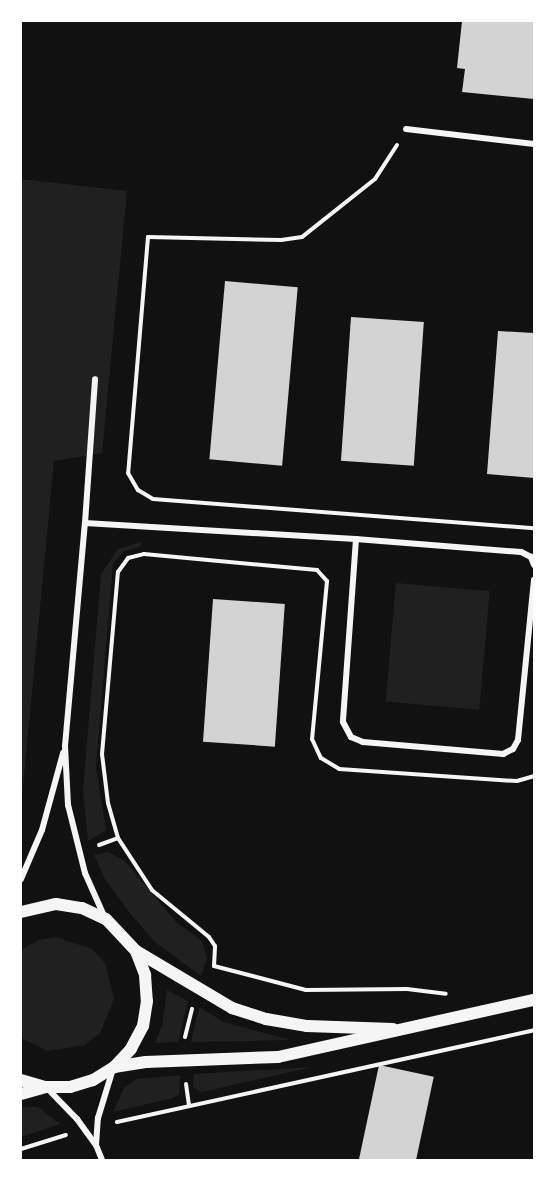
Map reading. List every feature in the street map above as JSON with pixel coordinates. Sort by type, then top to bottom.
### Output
[{"type":"main road","points":[[21,912],[56,904],[82,908],[106,919],[123,933],[136,951],[145,975],[147,1001],[143,1026],[131,1049],[114,1067],[93,1080],[70,1087],[45,1087],[21,1080]]},
{"type":"main road","points":[[136,951],[232,1008],[266,1018],[307,1026],[415,1029]]},
{"type":"main road","points":[[114,1067],[146,1062],[278,1057],[415,1029],[534,1000]]},
{"type":"main road","points":[[21,1094],[45,1087]]},
{"type":"street","points":[[406,129],[534,144]]},
{"type":"street","points":[[95,379],[65,746],[68,805],[75,842],[106,919]]},
{"type":"street","points":[[85,523],[356,539],[521,552],[531,557],[534,565]]},
{"type":"street","points":[[356,539],[343,722],[351,737],[363,742],[503,754],[513,749],[518,740],[534,580]]},
{"type":"street","points":[[21,879],[42,830],[65,746]]},
{"type":"street","points":[[96,1145],[98,1118],[114,1067]]},
{"type":"street","points":[[45,1087],[78,1119],[96,1145],[102,1160]]},
{"type":"path","points":[[406,129],[375,179],[302,237],[281,240],[148,237],[128,473],[138,490],[153,499],[534,528]]},
{"type":"path","points":[[210,973],[214,966],[215,946],[209,937],[152,890],[118,838],[108,804],[102,754],[118,572],[128,558],[144,554],[317,570],[327,581],[312,739],[321,758],[339,769],[517,781],[534,776]]},
{"type":"path","points":[[91,848],[118,838]]},
{"type":"path","points":[[214,966],[306,990],[407,989],[448,995]]},
{"type":"path","points":[[185,1041],[194,1003]]},
{"type":"path","points":[[112,1123],[534,1030]]},
{"type":"path","points":[[185,1074],[189,1106]]},
{"type":"path","points":[[21,1149],[66,1135]]},
{"type":"shaded area","points":[[21,179],[127,191],[102,453],[54,461],[21,807]]},
{"type":"shaded area","points":[[141,542],[141,546],[123,552],[113,564],[96,768],[106,830],[88,841],[83,790],[101,574],[118,549]]},
{"type":"shaded area","points":[[396,583],[490,591],[479,710],[386,702]]},
{"type":"shaded area","points":[[108,852],[125,861],[176,922],[202,941],[207,959],[201,976],[155,942],[129,912],[105,879],[94,855]]},
{"type":"shaded area","points":[[56,937],[92,949],[105,963],[114,999],[100,1033],[85,1045],[48,1051],[21,1038],[21,950],[38,940]]},
{"type":"shaded area","points":[[167,990],[188,1001],[178,1042],[155,1043],[162,1026]]},
{"type":"shaded area","points":[[199,1007],[224,1022],[290,1040],[191,1042]]},
{"type":"shaded area","points":[[312,1067],[202,1092],[193,1087],[194,1074]]},
{"type":"shaded area","points":[[180,1075],[179,1094],[173,1098],[113,1112],[124,1088],[137,1079]]},
{"type":"shaded area","points":[[21,1107],[38,1107],[60,1124],[21,1137]]},
{"type":"building","points":[[462,21],[534,21],[534,99],[462,92],[465,69],[457,68]]},
{"type":"building","points":[[225,281],[298,287],[282,466],[209,459]]},
{"type":"building","points":[[351,317],[424,322],[414,466],[341,461]]},
{"type":"building","points":[[498,331],[534,333],[534,478],[487,474]]},
{"type":"building","points":[[213,599],[285,604],[275,747],[203,742]]},
{"type":"building","points":[[379,1065],[434,1077],[416,1160],[359,1160]]}]
